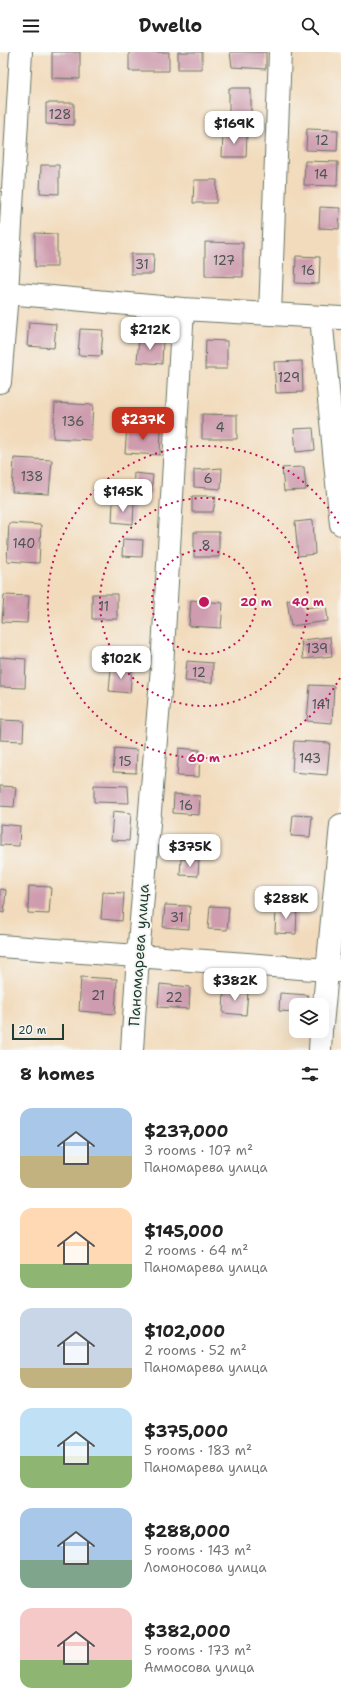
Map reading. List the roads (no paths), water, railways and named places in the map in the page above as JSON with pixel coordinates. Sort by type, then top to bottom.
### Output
[{"type":"street","points":[[0,370],[7,293],[21,52]]},
{"type":"street","points":[[270,314],[280,52]]},
{"type":"street","points":[[7,293],[183,309],[331,318],[341,524]]},
{"type":"street","name":"Паномарева улица","points":[[132,1050],[138,956],[162,666],[183,309]]},
{"type":"street","points":[[328,998],[334,970],[341,825]]},
{"type":"street","points":[[0,946],[334,970]]},
{"type":"street","points":[[320,1050],[321,1038]]}]
